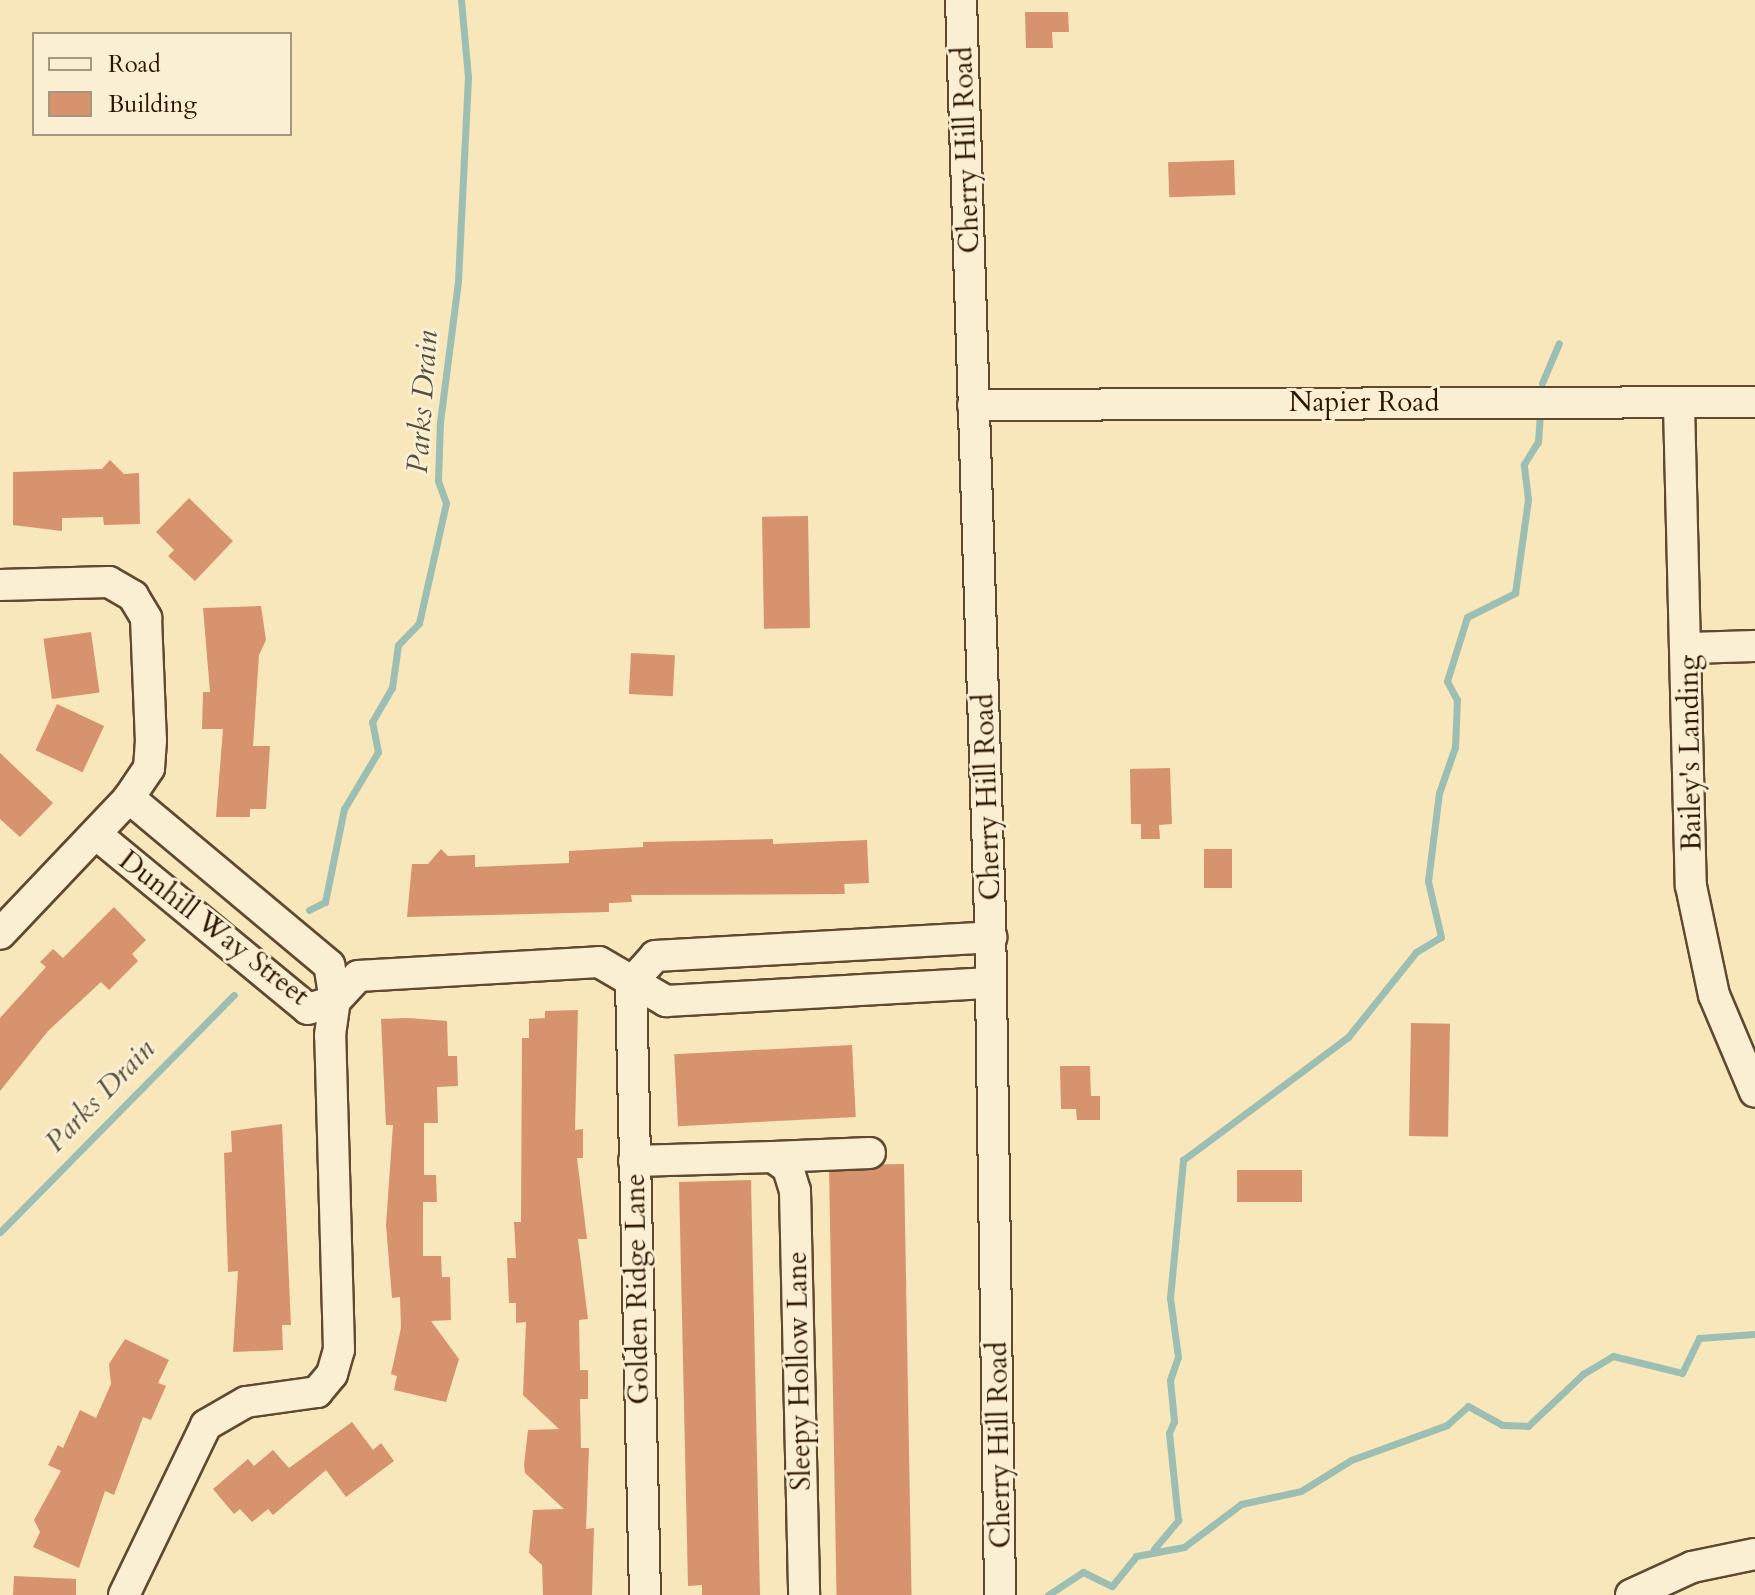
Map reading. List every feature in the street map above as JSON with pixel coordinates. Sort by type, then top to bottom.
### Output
[{"type":"street","name":"Cherry Hill Road","points":[[961,0],[991,937],[1000,1595]]},
{"type":"street","name":"Napier Road","points":[[973,405],[1679,405],[1755,402]]},
{"type":"street","name":"Bailey's Landing","points":[[1679,405],[1689,648],[1691,886],[1714,995],[1754,1089]]},
{"type":"street","points":[[0,585],[109,582],[133,596],[146,618],[149,768],[129,798],[97,835],[0,934]]},
{"type":"street","points":[[1689,648],[1755,646]]},
{"type":"street","name":"Dunhill Way Street","points":[[129,798],[329,965],[335,1001]]},
{"type":"street","name":"Dunhill Way Street","points":[[97,835],[308,1009],[335,1001],[358,976],[599,962],[666,1001],[991,983]]},
{"type":"street","points":[[631,983],[655,956],[991,937]]},
{"type":"street","points":[[794,948],[796,994]]},
{"type":"street","name":"Golden Ridge Lane","points":[[631,983],[645,1595]]},
{"type":"street","points":[[124,1595],[206,1425],[246,1402],[317,1392],[338,1362],[330,1035],[335,1001]]},
{"type":"street","points":[[634,1161],[870,1153]]},
{"type":"street","name":"Sleepy Hollow Lane","points":[[773,1157],[788,1168],[795,1191],[804,1595]]},
{"type":"street","points":[[1631,1595],[1692,1567],[1755,1554]]},
{"type":"building","points":[[1025,12],[1068,12],[1069,32],[1052,32],[1053,48],[1026,48]]},
{"type":"building","points":[[1234,160],[1235,195],[1169,197],[1168,162]]},
{"type":"building","points":[[110,460],[124,474],[139,473],[140,524],[104,525],[103,517],[62,518],[62,531],[13,525],[13,472],[102,469]]},
{"type":"building","points":[[189,498],[233,541],[195,581],[168,556],[174,550],[156,532]]},
{"type":"building","points":[[808,516],[810,628],[764,629],[762,517]]},
{"type":"building","points":[[261,606],[266,640],[259,655],[253,746],[270,746],[266,809],[250,809],[250,817],[216,817],[223,729],[202,729],[203,692],[210,692],[203,608]]},
{"type":"building","points":[[91,632],[99,692],[52,699],[43,639]]},
{"type":"building","points":[[631,653],[675,655],[673,696],[629,694]]},
{"type":"building","points":[[57,704],[104,726],[83,772],[35,750]]},
{"type":"building","points":[[0,753],[53,803],[20,837],[0,819]]},
{"type":"building","points":[[1170,768],[1172,824],[1159,825],[1160,839],[1141,839],[1141,824],[1131,824],[1130,769]]},
{"type":"building","points":[[773,839],[773,844],[867,840],[869,883],[844,884],[845,894],[631,895],[632,902],[609,903],[609,912],[407,917],[412,864],[428,864],[441,849],[448,856],[475,855],[475,867],[569,863],[569,851],[643,847],[643,842]]},
{"type":"building","points":[[1204,849],[1232,849],[1232,888],[1204,888]]},
{"type":"building","points":[[114,907],[146,940],[132,954],[138,961],[109,990],[101,982],[48,1031],[0,1091],[0,1018],[46,967],[40,962],[53,949],[63,958]]},
{"type":"building","points":[[578,1010],[575,1130],[583,1129],[583,1158],[577,1158],[587,1239],[578,1239],[588,1319],[579,1320],[580,1370],[588,1370],[588,1399],[580,1399],[581,1448],[589,1448],[586,1529],[594,1528],[592,1595],[543,1595],[542,1565],[529,1553],[533,1510],[564,1509],[525,1473],[524,1465],[528,1430],[559,1429],[523,1395],[526,1322],[516,1323],[516,1303],[509,1303],[507,1258],[516,1258],[514,1222],[521,1222],[522,1038],[529,1038],[529,1019],[545,1018],[545,1011]]},
{"type":"building","points":[[381,1019],[447,1021],[448,1056],[457,1056],[458,1086],[437,1087],[438,1123],[424,1123],[424,1175],[436,1175],[437,1202],[423,1202],[423,1256],[441,1256],[442,1277],[450,1277],[451,1320],[431,1321],[459,1359],[446,1402],[394,1390],[397,1376],[391,1374],[401,1328],[400,1297],[392,1298],[386,1225],[393,1125],[386,1125]]},
{"type":"building","points":[[1411,1023],[1450,1024],[1448,1137],[1409,1136]]},
{"type":"building","points":[[852,1045],[856,1117],[678,1126],[674,1054]]},
{"type":"building","points":[[1060,1066],[1090,1066],[1091,1096],[1100,1096],[1100,1120],[1077,1120],[1076,1109],[1061,1109]]},
{"type":"building","points":[[282,1124],[291,1325],[282,1325],[283,1350],[233,1352],[238,1271],[228,1272],[224,1153],[232,1152],[231,1131]]},
{"type":"building","points":[[904,1164],[912,1595],[837,1595],[829,1165]]},
{"type":"building","points":[[1237,1170],[1302,1170],[1302,1202],[1237,1202]]},
{"type":"building","points":[[751,1180],[760,1595],[702,1595],[702,1585],[688,1586],[679,1182]]},
{"type":"building","points":[[125,1339],[169,1360],[158,1383],[166,1386],[151,1420],[143,1417],[114,1495],[105,1491],[79,1568],[33,1547],[40,1532],[34,1520],[61,1471],[48,1465],[58,1445],[63,1448],[80,1410],[96,1418],[111,1384],[109,1364]]},
{"type":"building","points":[[352,1422],[373,1450],[381,1443],[394,1461],[346,1497],[326,1470],[273,1515],[268,1509],[252,1522],[240,1509],[234,1514],[213,1489],[248,1459],[254,1466],[273,1450],[289,1468]]},
{"type":"building","points":[[14,1576],[76,1579],[76,1595],[13,1595]]},
{"type":"waterway","name":"Parks Drain","points":[[309,910],[325,902],[344,809],[378,752],[372,722],[392,688],[398,645],[419,623],[446,503],[438,481],[440,422],[458,281],[468,77],[461,0]]},
{"type":"waterway","points":[[1542,383],[1559,343]]},
{"type":"waterway","points":[[1154,1549],[1178,1520],[1169,1433],[1174,1421],[1170,1380],[1178,1357],[1170,1298],[1183,1160],[1348,1037],[1416,952],[1441,937],[1428,881],[1439,793],[1455,747],[1457,700],[1447,681],[1467,617],[1515,593],[1528,499],[1524,464],[1538,442],[1540,413]]},
{"type":"waterway","name":"Parks Drain","points":[[0,1232],[234,995]]},
{"type":"waterway","points":[[1048,1595],[1083,1572],[1112,1586],[1136,1556],[1184,1547],[1241,1504],[1301,1491],[1351,1460],[1447,1425],[1468,1406],[1502,1425],[1528,1426],[1583,1374],[1613,1356],[1682,1373],[1699,1338],[1755,1334]]}]
